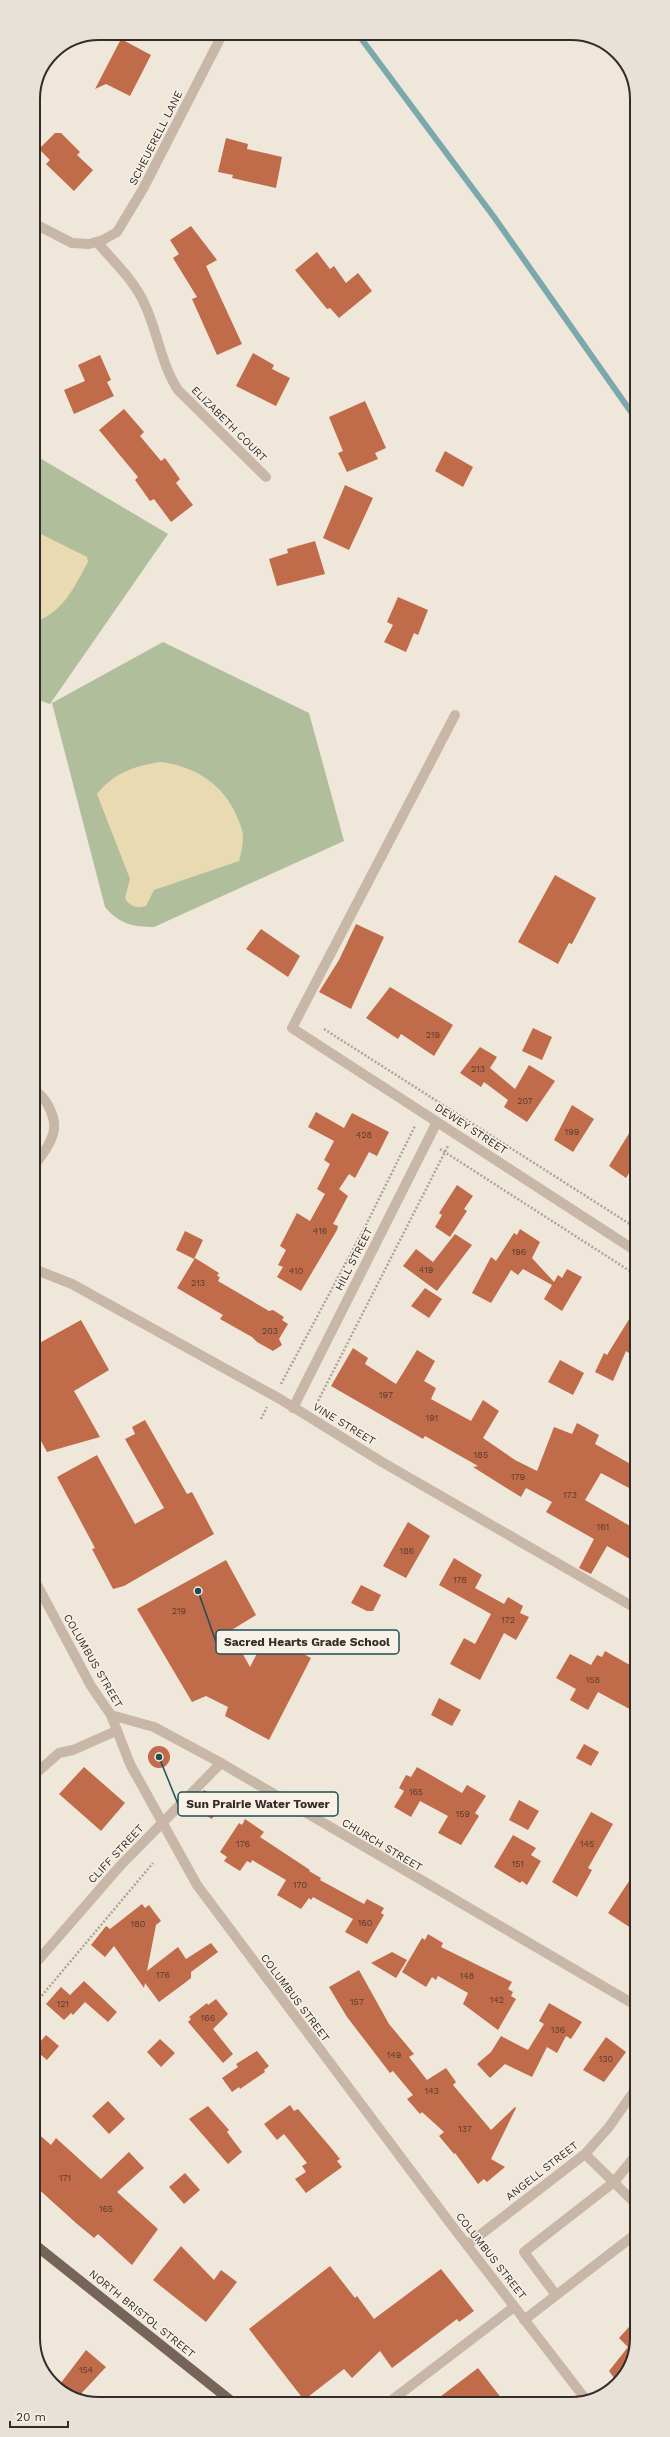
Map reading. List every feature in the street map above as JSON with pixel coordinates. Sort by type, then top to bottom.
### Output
[{"type":"main road","name":"NORTH BRISTOL STREET","points":[[40,2249],[226,2397]]},
{"type":"street","name":"SCHEUERELL LANE","points":[[97,242],[117,232],[127,220],[219,40]]},
{"type":"street","points":[[40,227],[72,243],[89,244],[97,242]]},
{"type":"street","name":"ELIZABETH COURT","points":[[97,242],[139,292],[146,307],[169,376],[178,390],[266,477]]},
{"type":"street","points":[[299,1014],[455,715]]},
{"type":"street","name":"DEWEY STREET","points":[[299,1014],[292,1028],[630,1247]]},
{"type":"street","points":[[40,1093],[51,1111],[54,1132],[40,1156]]},
{"type":"street","name":"HILL STREET","points":[[293,1408],[437,1122]]},
{"type":"street","name":"VINE STREET","points":[[40,1271],[72,1284],[273,1396],[630,1605]]},
{"type":"street","name":"COLUMBUS STREET","points":[[40,1590],[91,1686],[111,1715],[130,1764],[197,1885],[228,1929],[583,2396]]},
{"type":"street","name":"CHURCH STREET","points":[[111,1715],[154,1727],[221,1764],[630,2002]]},
{"type":"street","points":[[40,1770],[58,1753],[73,1750],[116,1731]]},
{"type":"street","name":"CLIFF STREET","points":[[40,1958],[120,1866],[221,1764]]},
{"type":"street","name":"ANGELL STREET","points":[[467,2245],[585,2154],[609,2127],[630,2097]]},
{"type":"street","points":[[585,2154],[630,2198]]},
{"type":"street","points":[[556,2295],[524,2252],[614,2182],[630,2163]]},
{"type":"street","points":[[524,2320],[630,2238]]},
{"type":"street","points":[[396,2397],[514,2307]]},
{"type":"path","points":[[299,1014],[484,1129],[630,1224]]},
{"type":"path","points":[[261,1419],[273,1396],[285,1378],[362,1234],[422,1112]]},
{"type":"path","points":[[318,1401],[444,1152],[455,1134]]},
{"type":"path","points":[[428,1141],[630,1271]]},
{"type":"path","points":[[40,1998],[153,1863]]},
{"type":"green space","points":[[40,458],[168,534],[50,704],[40,700]]},
{"type":"green space","points":[[163,642],[309,713],[344,841],[154,927],[146,927],[121,921],[110,913],[105,907],[52,703]]},
{"type":"sand","points":[[40,534],[87,557],[88,562],[72,590],[60,606],[40,619]]},
{"type":"sand","points":[[160,762],[173,764],[197,773],[217,787],[225,796],[238,819],[243,834],[242,846],[239,861],[154,890],[146,906],[136,907],[131,905],[125,898],[130,879],[97,794],[110,781],[125,772],[133,768]]},
{"type":"building","points":[[120,40],[151,55],[130,96],[106,84],[95,89]]},
{"type":"building","points":[[55,133],[61,133],[80,152],[77,155],[93,170],[74,191],[46,164],[50,160],[40,150],[40,148]]},
{"type":"building","points":[[226,138],[248,144],[247,149],[282,157],[276,188],[232,178],[233,175],[218,172]]},
{"type":"building","points":[[191,226],[217,260],[206,266],[242,344],[217,355],[192,299],[197,297],[173,258],[179,254],[170,240]]},
{"type":"building","points":[[317,252],[330,269],[334,266],[346,283],[358,273],[372,291],[339,318],[330,308],[327,309],[295,270]]},
{"type":"building","points":[[253,353],[274,365],[272,369],[290,378],[276,406],[236,386]]},
{"type":"building","points":[[100,355],[111,380],[107,382],[114,396],[74,414],[64,390],[85,381],[78,365]]},
{"type":"building","points":[[365,401],[386,448],[375,453],[378,459],[347,472],[338,453],[343,451],[329,417]]},
{"type":"building","points":[[124,409],[144,432],[140,436],[161,461],[165,458],[180,479],[176,483],[193,505],[171,522],[154,499],[150,501],[135,480],[138,477],[99,430]]},
{"type":"building","points":[[445,451],[473,467],[463,487],[435,471]]},
{"type":"building","points":[[345,485],[373,498],[349,550],[323,538]]},
{"type":"building","points":[[315,541],[325,574],[277,586],[269,559],[288,553],[287,549]]},
{"type":"building","points":[[398,597],[428,610],[418,635],[414,633],[406,652],[384,642],[393,625],[387,622]]},
{"type":"building","points":[[555,875],[596,898],[572,944],[569,943],[558,964],[518,942]]},
{"type":"building","points":[[356,924],[384,937],[351,1009],[319,992],[339,960]]},
{"type":"building","points":[[261,929],[300,956],[288,977],[246,949]]},
{"type":"building","points":[[390,987],[453,1025],[434,1056],[401,1034],[398,1039],[366,1018]]},
{"type":"building","points":[[533,1028],[552,1037],[542,1060],[522,1051]]},
{"type":"building","points":[[480,1047],[497,1057],[490,1068],[515,1089],[529,1065],[555,1081],[527,1122],[504,1107],[508,1100],[484,1082],[481,1087],[460,1073]]},
{"type":"building","points":[[572,1105],[594,1119],[573,1152],[554,1140]]},
{"type":"building","points":[[316,1112],[344,1128],[352,1113],[389,1132],[377,1156],[369,1152],[355,1178],[349,1174],[339,1189],[348,1196],[333,1224],[338,1226],[337,1230],[301,1291],[277,1277],[283,1267],[278,1265],[286,1250],[280,1246],[297,1213],[310,1221],[325,1194],[317,1189],[330,1164],[324,1160],[334,1141],[308,1127]]},
{"type":"building","points":[[630,1132],[630,1172],[626,1178],[609,1166]]},
{"type":"building","points":[[457,1185],[473,1196],[464,1209],[467,1211],[450,1237],[435,1227],[442,1215],[439,1213]]},
{"type":"building","points":[[520,1229],[540,1242],[532,1258],[554,1282],[558,1275],[562,1278],[567,1269],[582,1277],[562,1311],[544,1299],[552,1285],[523,1269],[518,1275],[511,1270],[491,1303],[472,1293],[491,1257],[496,1261],[514,1233],[517,1235]]},
{"type":"building","points":[[185,1231],[203,1240],[194,1259],[176,1250]]},
{"type":"building","points":[[455,1234],[472,1245],[437,1291],[403,1266],[416,1249],[433,1262]]},
{"type":"building","points":[[195,1258],[219,1273],[217,1276],[220,1277],[218,1281],[269,1311],[273,1310],[284,1317],[282,1320],[288,1324],[279,1339],[282,1345],[273,1351],[220,1319],[223,1315],[177,1288]]},
{"type":"building","points":[[425,1288],[442,1299],[429,1318],[411,1306]]},
{"type":"building","points":[[630,1318],[630,1354],[626,1351],[613,1381],[595,1372],[604,1353],[607,1355]]},
{"type":"building","points":[[81,1320],[109,1370],[74,1391],[100,1437],[47,1452],[40,1439],[40,1343]]},
{"type":"building","points":[[353,1348],[368,1358],[365,1364],[396,1384],[417,1350],[435,1361],[424,1381],[436,1388],[431,1399],[471,1421],[483,1400],[499,1411],[483,1438],[515,1460],[537,1471],[554,1427],[572,1434],[577,1423],[599,1435],[595,1444],[630,1464],[630,1486],[629,1488],[601,1473],[585,1500],[630,1526],[630,1559],[607,1546],[591,1574],[579,1568],[594,1539],[546,1512],[552,1502],[526,1488],[521,1497],[473,1467],[478,1466],[425,1436],[423,1439],[331,1386]]},
{"type":"building","points":[[560,1360],[584,1373],[573,1395],[548,1382]]},
{"type":"building","points":[[145,1420],[187,1494],[192,1492],[214,1534],[124,1586],[113,1589],[92,1549],[95,1548],[57,1477],[97,1455],[135,1524],[164,1508],[125,1439],[135,1434],[132,1427]]},
{"type":"building","points":[[408,1522],[430,1536],[406,1578],[383,1566]]},
{"type":"building","points":[[454,1558],[482,1575],[475,1588],[504,1604],[508,1597],[523,1606],[520,1613],[529,1617],[516,1640],[504,1633],[480,1680],[450,1664],[464,1638],[475,1644],[491,1614],[439,1585]]},
{"type":"building","points":[[226,1560],[256,1615],[230,1631],[250,1667],[267,1634],[311,1658],[269,1740],[225,1716],[228,1707],[206,1696],[192,1702],[137,1609]]},
{"type":"building","points":[[361,1585],[381,1595],[373,1611],[367,1611],[351,1603]]},
{"type":"building","points":[[605,1651],[630,1665],[630,1709],[598,1692],[588,1710],[570,1700],[576,1689],[556,1678],[570,1654],[591,1665],[597,1655],[602,1657]]},
{"type":"building","points":[[439,1698],[461,1710],[452,1726],[431,1715]]},
{"type":"building","points":[[584,1744],[599,1752],[591,1766],[576,1758]]},
{"type":"building","points":[[159,1746],[167,1749],[170,1757],[167,1765],[159,1768],[151,1765],[148,1757],[151,1749]]},
{"type":"building","points":[[84,1767],[125,1803],[101,1831],[59,1794]]},
{"type":"building","points":[[417,1767],[462,1793],[467,1785],[486,1796],[475,1813],[479,1816],[461,1845],[438,1833],[448,1816],[420,1801],[411,1817],[394,1807],[404,1791],[399,1788],[406,1775],[411,1777]]},
{"type":"building","points":[[204,1790],[222,1801],[212,1819],[192,1807]]},
{"type":"building","points":[[519,1800],[539,1811],[528,1830],[509,1820]]},
{"type":"building","points":[[591,1812],[613,1824],[588,1868],[592,1870],[577,1897],[552,1882]]},
{"type":"building","points":[[245,1819],[264,1832],[260,1837],[310,1870],[309,1871],[321,1878],[320,1880],[364,1904],[367,1899],[384,1908],[381,1913],[384,1915],[367,1944],[345,1932],[353,1919],[313,1897],[311,1900],[309,1898],[301,1909],[277,1895],[286,1880],[252,1860],[251,1863],[247,1861],[240,1871],[224,1861],[227,1857],[220,1852],[239,1823],[242,1825]]},
{"type":"building","points":[[513,1835],[536,1848],[531,1855],[541,1861],[527,1885],[522,1881],[520,1883],[494,1867]]},
{"type":"building","points":[[630,1880],[630,1927],[608,1913]]},
{"type":"building","points":[[142,1904],[145,1908],[149,1905],[161,1921],[156,1925],[147,1971],[178,1947],[186,1959],[211,1943],[218,1952],[191,1972],[191,1978],[159,2002],[145,1983],[144,1988],[114,1946],[105,1957],[91,1945],[106,1926],[110,1929]]},
{"type":"building","points":[[428,1934],[443,1943],[441,1947],[512,1982],[508,1989],[513,1992],[511,1996],[516,1999],[498,2030],[463,2004],[468,1993],[438,1976],[436,1980],[432,1977],[426,1987],[402,1972],[422,1938],[425,1940]]},
{"type":"building","points":[[392,1952],[407,1960],[396,1978],[371,1963]]},
{"type":"building","points":[[359,1970],[389,2024],[414,2054],[409,2057],[427,2080],[446,2068],[456,2082],[453,2085],[491,2130],[515,2107],[516,2108],[491,2159],[505,2167],[487,2182],[484,2179],[478,2184],[455,2153],[454,2154],[439,2136],[444,2132],[422,2112],[420,2114],[407,2099],[413,2095],[393,2071],[390,2073],[347,2017],[329,1987]]},
{"type":"building","points":[[84,1981],[117,2012],[108,2022],[85,2002],[73,2015],[71,2013],[64,2020],[46,2004],[61,1987],[70,1995]]},
{"type":"building","points":[[216,1999],[228,2014],[213,2029],[233,2054],[223,2063],[188,2022],[191,2019],[189,2017],[207,2003],[208,2005]]},
{"type":"building","points":[[549,2003],[582,2022],[571,2039],[566,2036],[557,2053],[547,2047],[532,2077],[505,2064],[490,2078],[477,2064],[491,2052],[501,2036],[528,2050],[544,2024],[539,2021]]},
{"type":"building","points":[[46,2035],[59,2046],[47,2060],[40,2054],[40,2042]]},
{"type":"building","points":[[606,2037],[626,2052],[604,2082],[583,2070]]},
{"type":"building","points":[[160,2039],[175,2053],[161,2067],[147,2052]]},
{"type":"building","points":[[257,2051],[269,2066],[264,2070],[265,2072],[240,2089],[239,2087],[232,2092],[222,2078],[238,2067],[236,2064]]},
{"type":"building","points":[[108,2101],[125,2119],[109,2134],[92,2116]]},
{"type":"building","points":[[290,2105],[294,2111],[298,2109],[332,2149],[340,2159],[337,2161],[342,2167],[306,2193],[295,2179],[306,2172],[302,2166],[307,2163],[284,2134],[277,2140],[264,2124]]},
{"type":"building","points":[[208,2106],[229,2130],[227,2132],[242,2152],[228,2164],[189,2119]]},
{"type":"building","points":[[40,2135],[51,2145],[56,2138],[101,2179],[129,2152],[144,2168],[117,2192],[158,2229],[132,2265],[98,2234],[94,2238],[40,2190]]},
{"type":"building","points":[[185,2173],[200,2190],[184,2204],[169,2187]]},
{"type":"building","points":[[181,2246],[214,2280],[221,2270],[237,2282],[206,2322],[153,2280]]},
{"type":"building","points":[[330,2266],[355,2298],[357,2296],[374,2319],[441,2269],[474,2311],[459,2322],[457,2319],[392,2368],[380,2351],[352,2378],[344,2369],[308,2397],[302,2397],[249,2329]]},
{"type":"building","points":[[630,2326],[630,2338],[627,2357],[622,2368],[614,2378],[609,2371],[628,2347],[619,2338]]},
{"type":"building","points":[[86,2350],[106,2367],[81,2394],[69,2389],[61,2383]]},
{"type":"building","points":[[478,2368],[500,2397],[440,2397]]},
{"type":"waterway","points":[[362,40],[494,217],[630,410]]},
{"type":"place","name":"Sacred Hearts Grade School","points":[[198,1591]]},
{"type":"place","name":"Sun Prairie Water Tower","points":[[159,1757]]}]
